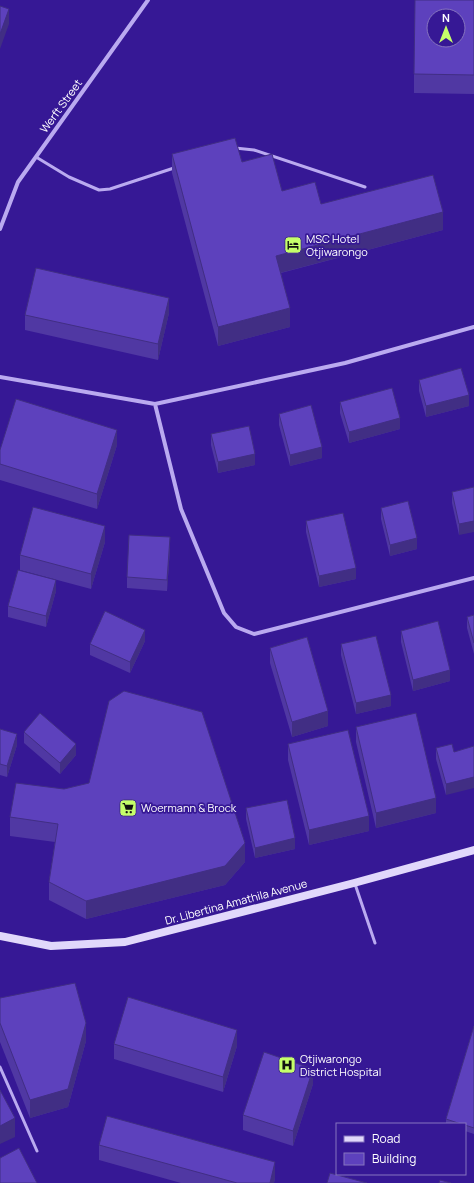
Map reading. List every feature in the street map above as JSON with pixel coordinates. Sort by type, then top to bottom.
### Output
[{"type":"street","name":"Werft Street","points":[[0,229],[18,182],[148,0]]},
{"type":"street","points":[[0,377],[155,404],[345,363],[474,327]]},
{"type":"street","points":[[155,404],[181,509],[224,613],[236,627],[254,634],[474,578]]},
{"type":"street","name":"Dr. Libertina Amathila Avenue","points":[[0,936],[51,946],[125,942],[354,883],[474,850]]},
{"type":"lane","points":[[233,148],[254,150],[364,187]]},
{"type":"lane","points":[[36,157],[70,177],[99,190],[110,189],[181,165]]},
{"type":"lane","points":[[354,883],[375,943]]},
{"type":"lane","points":[[0,1067],[37,1151]]},
{"type":"building","points":[[415,0],[474,0],[474,75],[414,74]]},
{"type":"building","points":[[0,6],[9,9],[0,34]]},
{"type":"building","points":[[235,138],[242,162],[272,154],[282,191],[315,182],[321,204],[433,175],[443,212],[276,256],[290,308],[218,327],[172,154]]},
{"type":"building","points":[[36,268],[169,298],[158,344],[25,315]]},
{"type":"building","points":[[461,368],[469,395],[426,406],[419,380]]},
{"type":"building","points":[[392,388],[400,418],[349,432],[340,402]]},
{"type":"building","points":[[16,399],[117,430],[97,494],[0,464],[0,450]]},
{"type":"building","points":[[311,405],[322,447],[290,455],[279,414]]},
{"type":"building","points":[[249,426],[255,454],[218,462],[211,434]]},
{"type":"building","points":[[474,487],[474,521],[459,524],[452,492]]},
{"type":"building","points":[[408,501],[417,538],[390,545],[381,508]]},
{"type":"building","points":[[33,507],[105,526],[91,574],[20,555]]},
{"type":"building","points":[[343,513],[356,568],[319,576],[306,521]]},
{"type":"building","points":[[129,535],[170,537],[167,580],[127,577]]},
{"type":"building","points":[[18,570],[56,580],[46,616],[8,606]]},
{"type":"building","points":[[105,611],[145,630],[130,662],[90,644]]},
{"type":"building","points":[[474,615],[474,643],[467,617]]},
{"type":"building","points":[[438,621],[450,670],[413,680],[401,631]]},
{"type":"building","points":[[376,636],[391,695],[356,703],[341,644]]},
{"type":"building","points":[[307,637],[328,711],[292,722],[270,648]]},
{"type":"building","points":[[124,691],[202,712],[245,843],[225,866],[86,901],[49,882],[58,824],[10,817],[16,783],[64,789],[89,783],[109,701]]},
{"type":"building","points":[[40,713],[76,744],[60,763],[24,732]]},
{"type":"building","points":[[416,713],[436,798],[376,813],[356,727]]},
{"type":"building","points":[[0,729],[17,734],[7,766],[0,764]]},
{"type":"building","points":[[348,730],[369,816],[309,830],[288,744]]},
{"type":"building","points":[[452,744],[454,752],[474,746],[474,777],[446,784],[436,748]]},
{"type":"building","points":[[287,800],[295,838],[255,848],[246,808]]},
{"type":"building","points":[[75,983],[86,1023],[68,1089],[30,1100],[0,1023],[0,998]]},
{"type":"building","points":[[128,997],[237,1030],[223,1077],[114,1044]]},
{"type":"building","points":[[474,1026],[474,1128],[466,1125],[466,1123],[458,1123],[446,1119]]},
{"type":"building","points":[[264,1052],[313,1069],[293,1131],[243,1115]]},
{"type":"building","points":[[0,1090],[15,1118],[0,1126]]},
{"type":"building","points":[[107,1116],[275,1162],[270,1183],[237,1183],[99,1145]]},
{"type":"building","points":[[19,1148],[37,1183],[0,1183],[0,1158]]},
{"type":"building","points":[[330,1173],[367,1183],[327,1183]]},
{"type":"building","points":[[440,1180],[451,1183],[439,1183]]},
{"type":"place","name":"MSC Hotel Otjiwarongo","points":[[293,245]]},
{"type":"place","name":"Woermann & Brock","points":[[128,808]]},
{"type":"place","name":"Otjiwarongo District Hospital","points":[[287,1065]]}]
